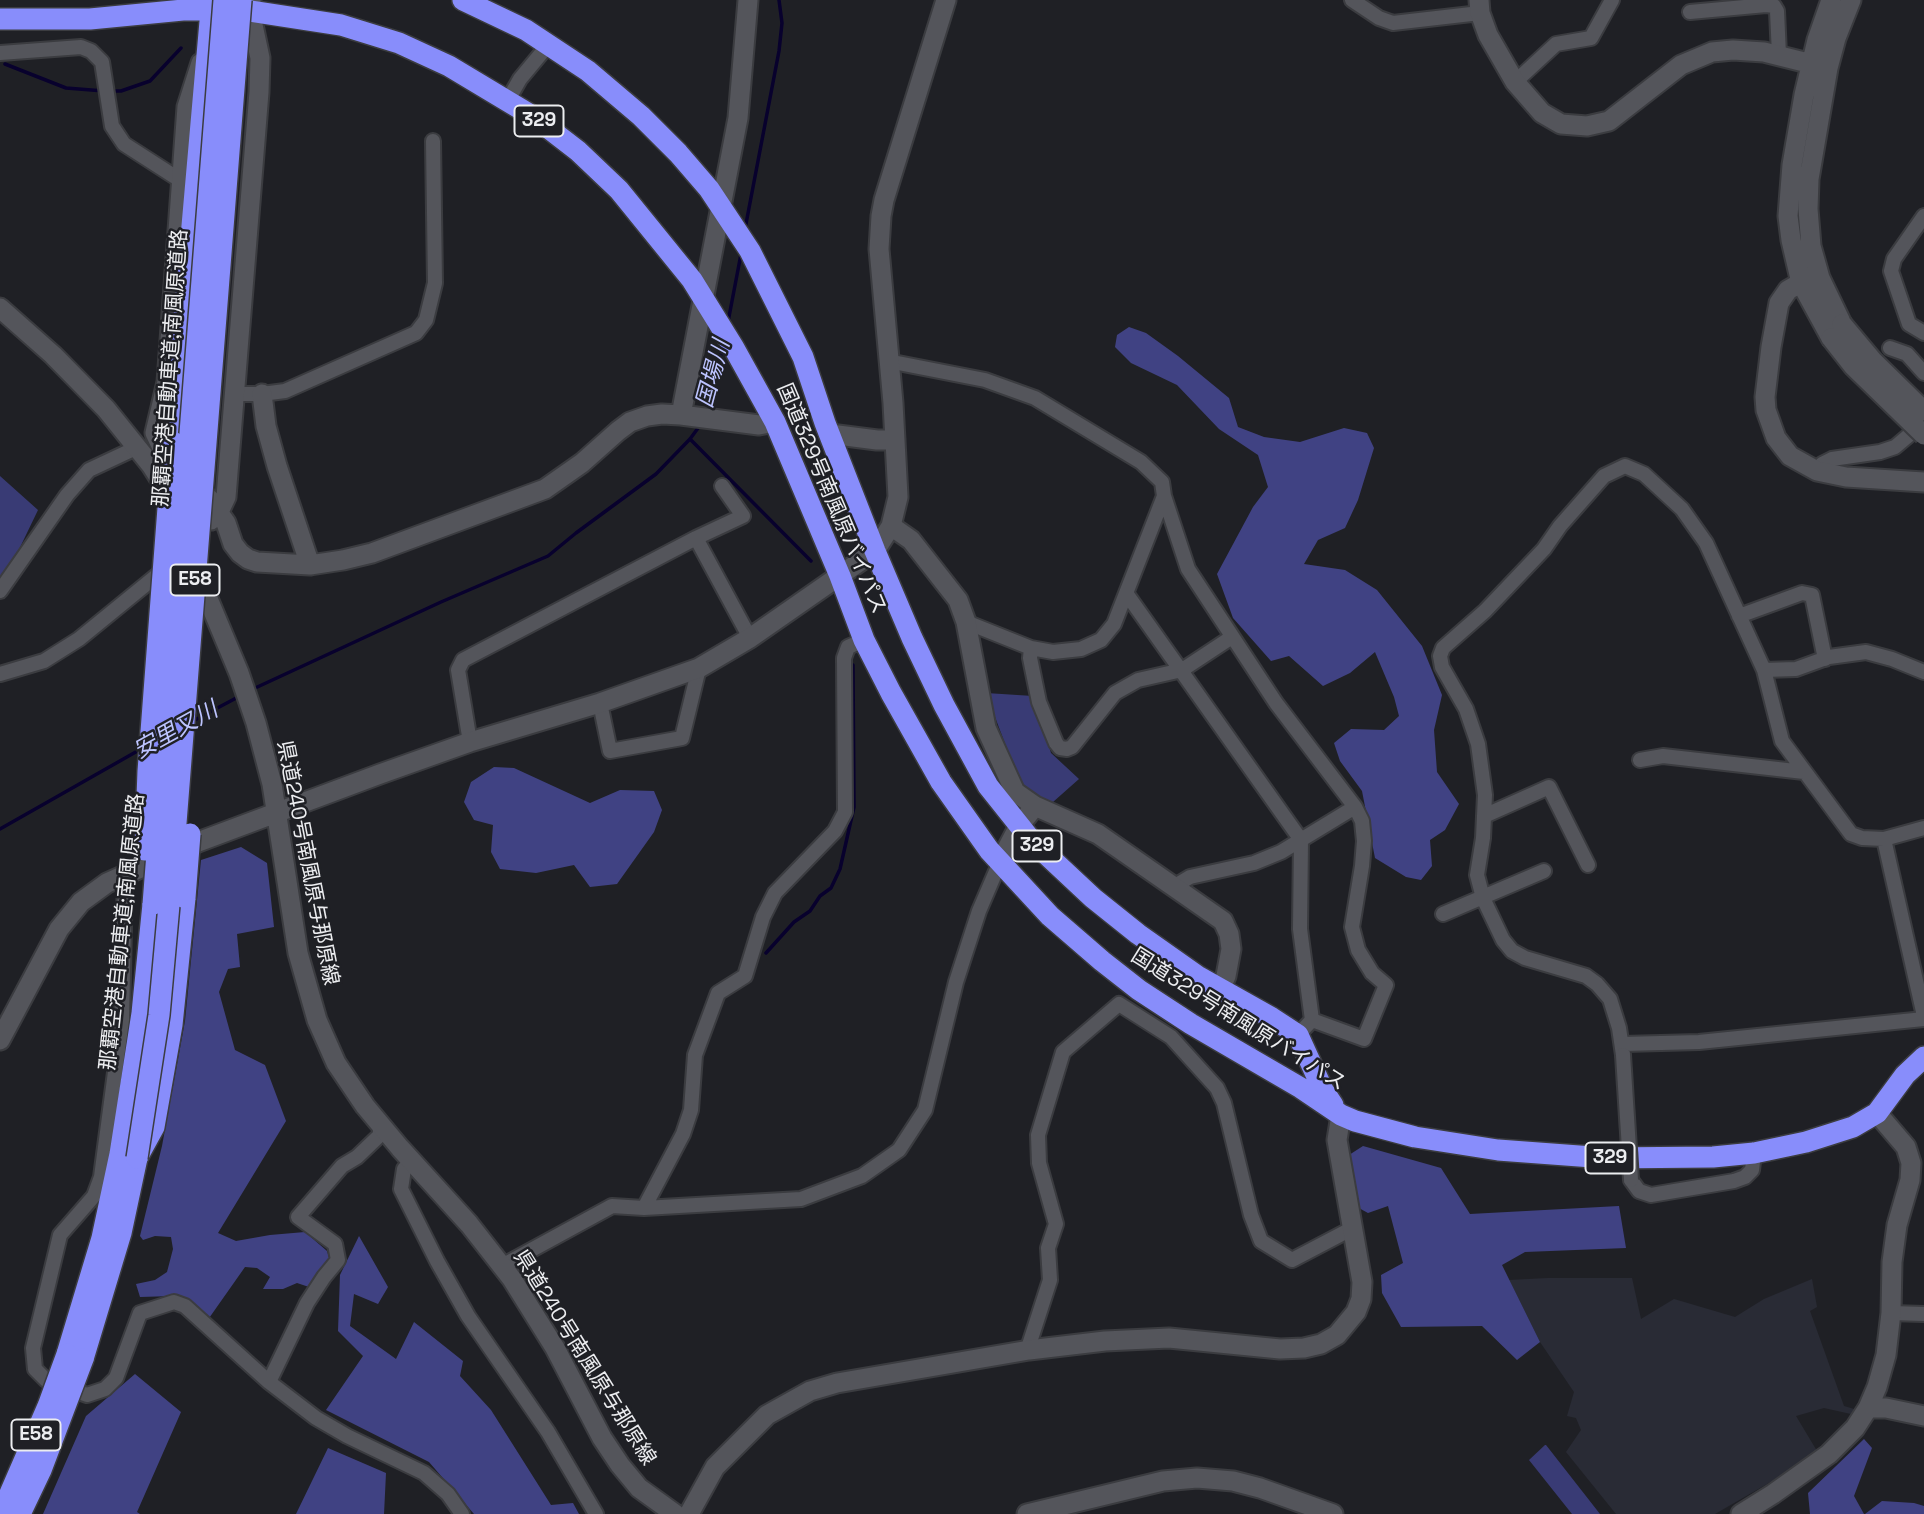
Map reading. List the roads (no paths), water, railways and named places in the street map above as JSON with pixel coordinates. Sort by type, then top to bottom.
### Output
[{"type":"highway","name":"国道329号南風原バイパス","points":[[463,0],[504,18],[550,44],[588,71],[641,116],[678,153],[722,208],[750,251],[803,357],[830,435],[912,638],[944,705],[988,786],[1019,826],[1055,863],[1138,934],[1178,964],[1220,990],[1272,1018],[1305,1028],[1323,1090],[1341,1115]]},
{"type":"highway","name":"国道329号南風原バイパス","points":[[214,9],[247,4],[320,20],[387,39],[449,66],[508,100],[578,151],[606,177],[692,280],[734,348],[775,422],[864,640],[927,760],[968,821],[1000,862],[1076,939],[1139,990],[1191,1024],[1355,1121],[1462,1146],[1532,1154],[1663,1159],[1713,1157],[1754,1153],[1836,1134],[1877,1113],[1905,1075],[1924,1057]]},
{"type":"highway","points":[[137,1158],[154,1128],[172,1025],[181,943],[247,4]]},
{"type":"highway","name":"那覇空港自動車道;南風原道路","points":[[20,1514],[41,1471],[137,1158],[159,1015],[247,4]]},
{"type":"highway","points":[[153,904],[145,872],[145,820],[173,442],[214,9]]},
{"type":"highway","name":"那覇空港自動車道;南風原道路","points":[[111,1236],[142,1013],[153,904],[214,9]]},
{"type":"highway","name":"329","points":[[0,19],[90,19],[214,9]]},
{"type":"highway","name":"那覇空港自動車道;南風原道路","points":[[1,1514],[48,1406],[75,1356]]},
{"type":"street","points":[[685,416],[738,118],[748,0]]},
{"type":"street","points":[[0,1040],[48,948],[69,915],[94,891],[198,842],[470,742],[600,703],[699,668],[750,638],[875,551],[891,526],[898,497],[890,364],[879,249],[881,216],[946,0]]},
{"type":"street","points":[[1352,0],[1379,18],[1393,23],[1479,6],[1497,54],[1515,82],[1531,103],[1554,122],[1568,126],[1587,126],[1609,121],[1681,65],[1712,52],[1733,50],[1779,55],[1820,65]]},
{"type":"street","points":[[1515,82],[1556,44],[1591,38],[1612,0]]},
{"type":"street","points":[[1817,471],[1822,464],[1832,459],[1880,452],[1895,447],[1909,436],[1924,411],[1873,361],[1836,331],[1801,283],[1790,233],[1789,196],[1820,65],[1831,0]]},
{"type":"street","points":[[1851,0],[1836,38],[1820,65],[1809,179],[1811,246],[1836,331],[1853,366],[1924,435]]},
{"type":"street","points":[[0,674],[44,661],[79,639],[166,568],[219,512],[226,497],[259,92],[260,58],[247,4]]},
{"type":"street","points":[[1690,12],[1774,6],[1777,11],[1779,55]]},
{"type":"street","points":[[214,9],[204,31],[201,66],[189,96],[167,382],[155,433],[172,464],[219,512],[233,544],[248,559],[257,562],[310,565],[372,553],[527,497],[562,478],[630,422],[654,415],[759,425],[775,422]]},
{"type":"street","points":[[508,100],[520,79],[550,44]]},
{"type":"street","points":[[0,53],[81,47],[91,51],[102,62],[112,126],[124,144],[183,182]]},
{"type":"street","points":[[234,394],[285,391],[416,333],[426,320],[435,283],[433,141]]},
{"type":"street","points":[[1924,216],[1894,259],[1891,271],[1909,324],[1924,333]]},
{"type":"street","points":[[1818,273],[1788,290],[1779,303],[1765,397],[1770,423],[1783,449],[1802,464],[1817,471],[1846,477],[1924,482]]},
{"type":"street","name":"県道240号南風原与那原線","points":[[0,308],[89,391],[138,447],[176,505],[198,576],[239,673],[263,748],[277,814],[295,940],[305,984],[336,1063],[380,1124],[469,1224],[502,1266],[539,1321],[611,1453],[639,1488],[675,1514]]},
{"type":"street","points":[[1890,348],[1907,354],[1924,373]]},
{"type":"street","points":[[890,364],[898,363],[985,380],[1035,398],[1141,461],[1162,482],[1188,569],[1276,703],[1355,807],[1362,821],[1364,841],[1352,927],[1358,950],[1372,973],[1386,985],[1364,1039],[1305,1028],[1300,929],[1301,840],[1126,593]]},
{"type":"street","points":[[262,394],[266,426],[277,466],[310,565]]},
{"type":"street","points":[[830,435],[895,440]]},
{"type":"street","points":[[0,591],[67,495],[89,470],[138,447]]},
{"type":"street","points":[[1754,1153],[1752,1170],[1745,1177],[1734,1181],[1651,1195],[1639,1191],[1631,1180],[1623,1050],[1609,999],[1597,984],[1586,976],[1525,958],[1512,951],[1503,940],[1483,898],[1477,875],[1483,838],[1485,794],[1478,744],[1466,709],[1442,667],[1440,656],[1443,649],[1485,611],[1544,548],[1604,476],[1625,466],[1644,474],[1668,494],[1706,543],[1764,670],[1782,741],[1851,834],[1862,838],[1884,839],[1924,828]]},
{"type":"street","points":[[470,742],[458,670],[463,660],[743,516],[722,486]]},
{"type":"street","points":[[966,622],[1031,648],[1053,652],[1081,649],[1101,640],[1114,624],[1164,496]]},
{"type":"street","points":[[891,526],[911,540],[958,600],[966,622],[986,728],[1015,792],[1035,806],[1098,834],[1223,921],[1229,934],[1231,949],[1226,976],[1220,990]]},
{"type":"street","points":[[696,538],[750,638]]},
{"type":"street","points":[[1740,616],[1802,593],[1812,596],[1825,659]]},
{"type":"street","points":[[1031,648],[1030,658],[1039,702],[1056,743],[1060,748],[1067,749],[1072,747],[1115,693],[1138,680],[1182,670],[1232,636]]},
{"type":"street","points":[[644,1208],[684,1134],[691,1110],[695,1055],[718,993],[745,976],[763,917],[775,893],[835,831],[845,812],[844,658],[848,647],[864,640]]},
{"type":"street","points":[[1764,670],[1796,669],[1825,659],[1866,652],[1924,672]]},
{"type":"street","points":[[600,703],[610,751],[682,738],[699,668]]},
{"type":"street","points":[[1640,760],[1662,756],[1804,772]]},
{"type":"street","points":[[1484,816],[1549,787],[1588,865]]},
{"type":"street","points":[[502,1266],[612,1206],[644,1208],[801,1199],[862,1176],[899,1150],[925,1110],[956,982],[979,911],[1019,826],[1035,806]]},
{"type":"street","points":[[1175,886],[1190,877],[1254,863],[1281,852],[1355,807]]},
{"type":"street","points":[[1623,1050],[1924,1017],[1884,839]]},
{"type":"street","points":[[1443,914],[1544,871]]},
{"type":"street","points":[[125,875],[122,1020],[101,1177],[94,1196],[60,1235],[33,1348],[35,1369],[46,1380],[88,1395],[106,1389],[116,1378],[140,1312],[174,1302],[185,1306],[269,1382],[316,1418],[424,1473],[448,1494],[462,1514]]},
{"type":"street","points":[[1029,1350],[1050,1280],[1048,1248],[1056,1224],[1039,1163],[1038,1135],[1063,1052],[1119,1004],[1171,1037],[1217,1088],[1224,1102],[1251,1214],[1261,1241],[1292,1260],[1353,1228]]},
{"type":"street","points":[[1741,1514],[1829,1454],[1855,1428],[1877,1387],[1886,1355],[1897,1224],[1910,1180],[1911,1163],[1906,1147],[1877,1113]]},
{"type":"street","points":[[689,1514],[707,1479],[726,1453],[767,1415],[788,1401],[836,1383],[1029,1350],[1105,1341],[1169,1339],[1280,1349],[1321,1344],[1337,1335],[1356,1312],[1361,1299],[1361,1270],[1337,1140],[1341,1115]]},
{"type":"street","points":[[269,1382],[307,1303],[338,1261],[334,1244],[298,1217],[342,1166],[357,1157],[380,1135],[380,1124]]},
{"type":"street","points":[[411,1161],[404,1169],[401,1189],[431,1250],[468,1316],[526,1396],[596,1514]]},
{"type":"street","points":[[1891,1312],[1924,1314]]},
{"type":"street","points":[[1868,1408],[1886,1408],[1924,1416]]},
{"type":"street","points":[[1027,1514],[1163,1481],[1197,1478],[1233,1480],[1333,1514]]},
{"type":"waterway","name":"国場川","points":[[745,229],[779,51],[782,23],[779,0]]},
{"type":"waterway","points":[[111,91],[121,91],[150,81],[181,48]]},
{"type":"waterway","points":[[5,64],[66,88],[104,91]]},
{"type":"waterway","name":"国場川","points":[[728,322],[741,254]]},
{"type":"waterway","name":"国場川","points":[[707,410],[723,346]]},
{"type":"waterway","name":"国場川","points":[[253,689],[548,556],[656,474],[701,424]]},
{"type":"waterway","points":[[690,439],[811,561]]},
{"type":"waterway","points":[[766,953],[794,922],[810,911],[820,896],[831,888],[840,869],[854,807],[853,665]]},
{"type":"waterway","name":"安里又川","points":[[191,722],[240,696]]},
{"type":"waterway","name":"安里又川","points":[[0,829],[141,749]]}]
